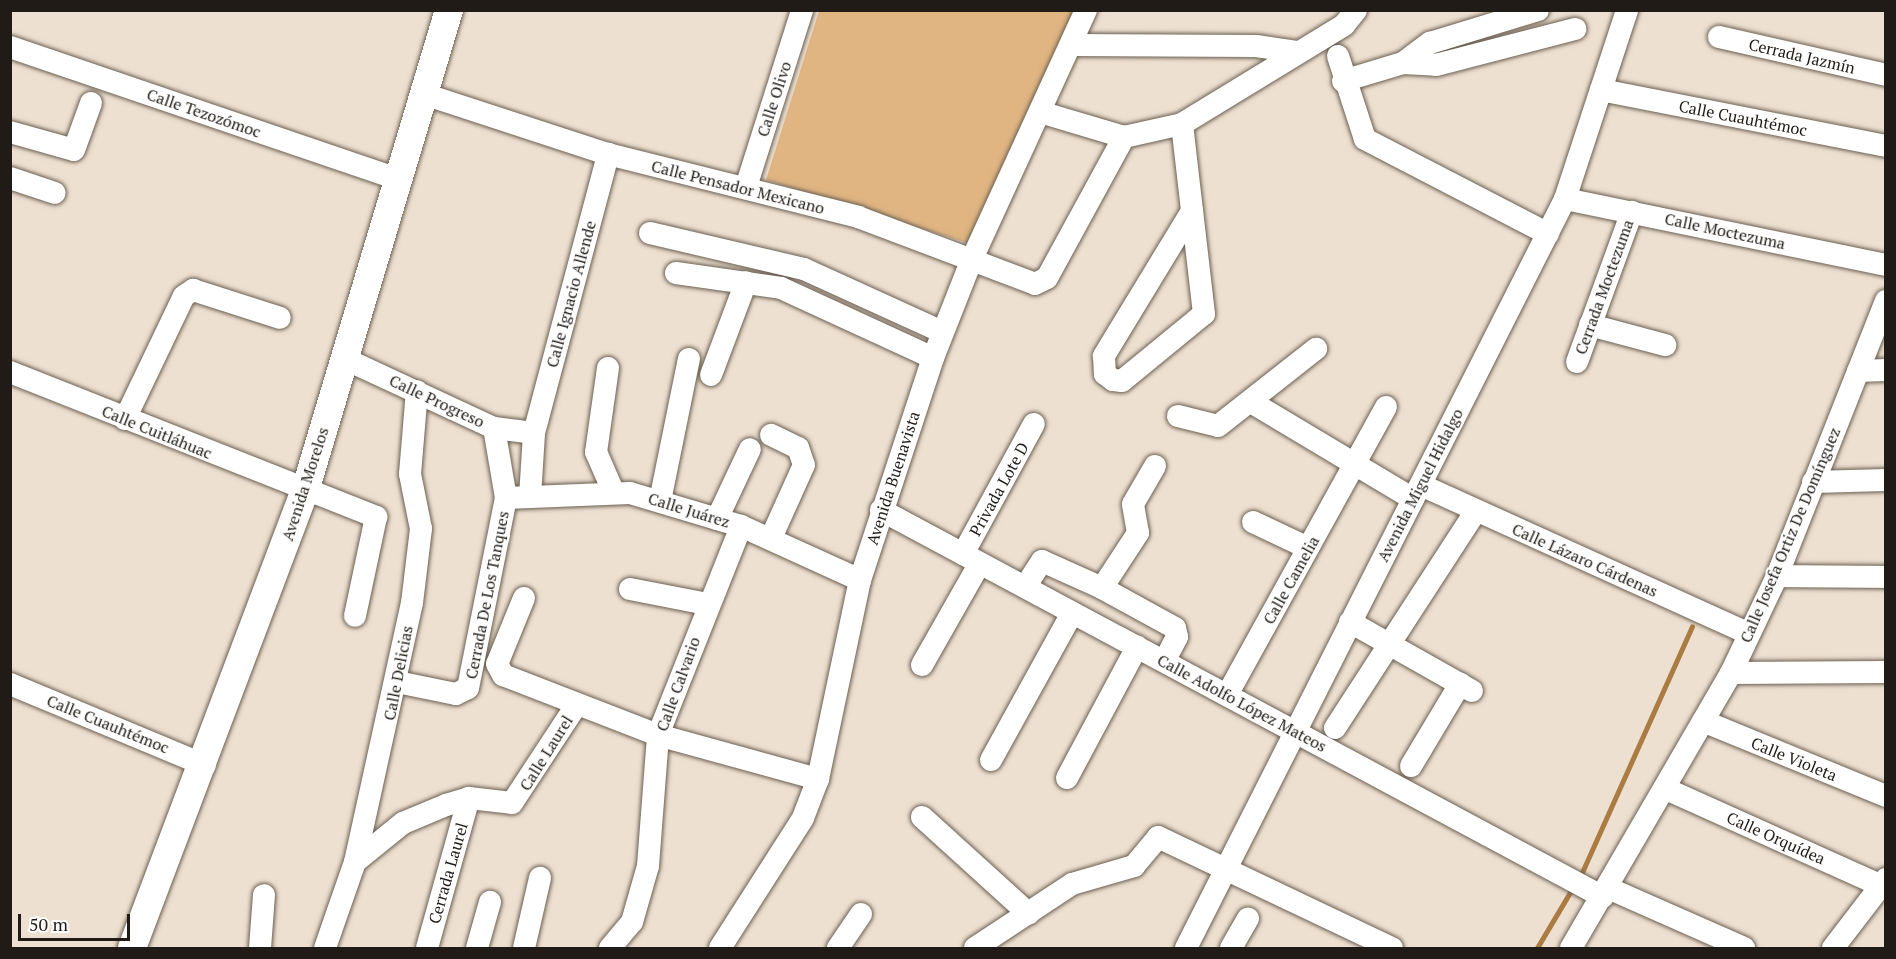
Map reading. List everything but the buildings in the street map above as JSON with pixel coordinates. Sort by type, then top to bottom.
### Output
[{"type":"main road","name":"Avenida Morelos","points":[[132,948],[205,765],[305,491],[449,10]]},
{"type":"street","name":"Calle Olivo","points":[[746,187],[802,10]]},
{"type":"street","name":"Avenida Buenavista","points":[[720,948],[784,854],[818,779],[860,580],[881,510],[942,332],[972,259],[1086,10]]},
{"type":"street","points":[[1040,112],[1124,137],[1182,124],[1344,25],[1356,10]]},
{"type":"street","points":[[1343,81],[1403,63],[1430,43],[1538,10]]},
{"type":"street","name":"Avenida Miguel Hidalgo","points":[[1186,948],[1293,731],[1565,199],[1627,10]]},
{"type":"street","points":[[1403,63],[1436,65],[1575,29]]},
{"type":"street","name":"Cerrada Jazmín","points":[[1719,37],[1886,75]]},
{"type":"street","points":[[1071,45],[1256,46],[1297,52]]},
{"type":"street","name":"Calle Tezozómoc","points":[[10,47],[399,179]]},
{"type":"street","points":[[1338,56],[1343,81],[1365,139],[1548,234]]},
{"type":"street","name":"Calle Cuauhtémoc","points":[[1601,90],[1886,146]]},
{"type":"street","name":"Calle Pensador Mexicano","points":[[424,94],[608,154],[746,187],[858,218],[1035,284],[1047,278],[1124,137]]},
{"type":"street","points":[[10,132],[74,150],[91,103]]},
{"type":"street","points":[[1182,124],[1204,314],[1122,381],[1113,380],[1105,374],[1104,356],[1192,211]]},
{"type":"street","name":"Calle Ignacio Allende","points":[[530,497],[534,433],[608,154]]},
{"type":"street","points":[[10,178],[55,194]]},
{"type":"street","name":"Calle Moctezuma","points":[[1565,199],[1886,265]]},
{"type":"street","name":"Cerrada Moctezuma","points":[[1577,362],[1632,212]]},
{"type":"street","points":[[650,233],[804,269],[942,332]]},
{"type":"street","points":[[676,273],[746,282],[794,293],[933,358]]},
{"type":"street","points":[[711,375],[746,282]]},
{"type":"street","points":[[125,419],[184,296],[193,290],[280,318]]},
{"type":"street","name":"Calle Josefa Ortiz De Domínguez","points":[[1571,948],[1592,888],[1666,789],[1731,673],[1777,576],[1886,301]]},
{"type":"street","points":[[1590,325],[1665,345]]},
{"type":"street","points":[[1178,416],[1218,426],[1317,349]]},
{"type":"street","name":"Calle Progreso","points":[[343,358],[494,428],[534,433]]},
{"type":"street","points":[[660,501],[689,359]]},
{"type":"street","points":[[608,368],[596,452],[613,491]]},
{"type":"street","points":[[1858,371],[1886,370]]},
{"type":"street","name":"Calle Cuitláhuac","points":[[10,372],[305,491],[376,517],[355,616]]},
{"type":"street","name":"Calle Delicias","points":[[325,948],[355,862],[397,682],[421,529],[410,474],[417,391]]},
{"type":"street","points":[[1251,402],[1354,464],[1417,492]]},
{"type":"street","name":"Calle Camelia","points":[[1227,695],[1386,407]]},
{"type":"street","name":"Privada Lote D","points":[[922,665],[1034,424]]},
{"type":"street","name":"Cerrada De Los Tanques","points":[[397,682],[456,694],[468,688],[506,498],[494,428]]},
{"type":"street","points":[[771,435],[798,448],[804,465],[771,538]]},
{"type":"street","points":[[717,519],[750,449]]},
{"type":"street","points":[[1102,588],[1138,533],[1133,504],[1155,466]]},
{"type":"street","points":[[1813,482],[1886,480]]},
{"type":"street","name":"Calle Juárez","points":[[506,498],[613,491],[660,501],[741,526],[860,580]]},
{"type":"street","name":"Calle Lázaro Cárdenas","points":[[1417,492],[1476,511],[1749,634]]},
{"type":"street","name":"Calle Adolfo López Mateos","points":[[881,510],[1592,888],[1744,948]]},
{"type":"street","points":[[1335,728],[1476,511]]},
{"type":"street","points":[[1253,522],[1308,548]]},
{"type":"street","name":"Calle Calvario","points":[[610,948],[632,922],[648,866],[658,735],[707,604],[741,526]]},
{"type":"street","points":[[1025,587],[1042,561],[1102,588],[1175,628],[1177,637],[1164,662]]},
{"type":"street","points":[[1777,576],[1886,577]]},
{"type":"street","points":[[630,589],[707,604]]},
{"type":"street","points":[[524,598],[498,672],[575,707]]},
{"type":"street","points":[[991,760],[1072,613]]},
{"type":"street","points":[[1350,622],[1391,643],[1466,688],[1411,766]]},
{"type":"street","points":[[1067,778],[1137,647]]},
{"type":"street","points":[[1731,673],[1886,672]]},
{"type":"street","name":"Calle Cuauhtémoc","points":[[10,684],[205,765]]},
{"type":"street","name":"Calle Laurel","points":[[355,862],[403,823],[469,798],[512,802],[575,707],[658,735],[818,779]]},
{"type":"street","name":"Calle Violeta","points":[[1703,721],[1886,796]]},
{"type":"street","name":"Calle Orquídea","points":[[1666,789],[1884,884]]},
{"type":"street","name":"Cerrada Laurel","points":[[427,948],[469,798]]},
{"type":"street","points":[[922,818],[1029,914]]},
{"type":"street","points":[[975,948],[1072,884],[1134,866],[1154,838],[1226,869],[1392,948]]},
{"type":"street","points":[[524,948],[540,878]]},
{"type":"street","points":[[1833,948],[1884,884]]},
{"type":"street","points":[[260,948],[264,895]]},
{"type":"street","points":[[477,948],[490,902]]},
{"type":"street","points":[[838,948],[861,914]]},
{"type":"street","points":[[1231,948],[1248,919]]},
{"type":"shaded area","points":[[819,11],[1076,11],[968,243],[766,180]]},
{"type":"waterway","points":[[1580,877],[1692,627]]},
{"type":"waterway","points":[[1537,948],[1572,889]]}]
